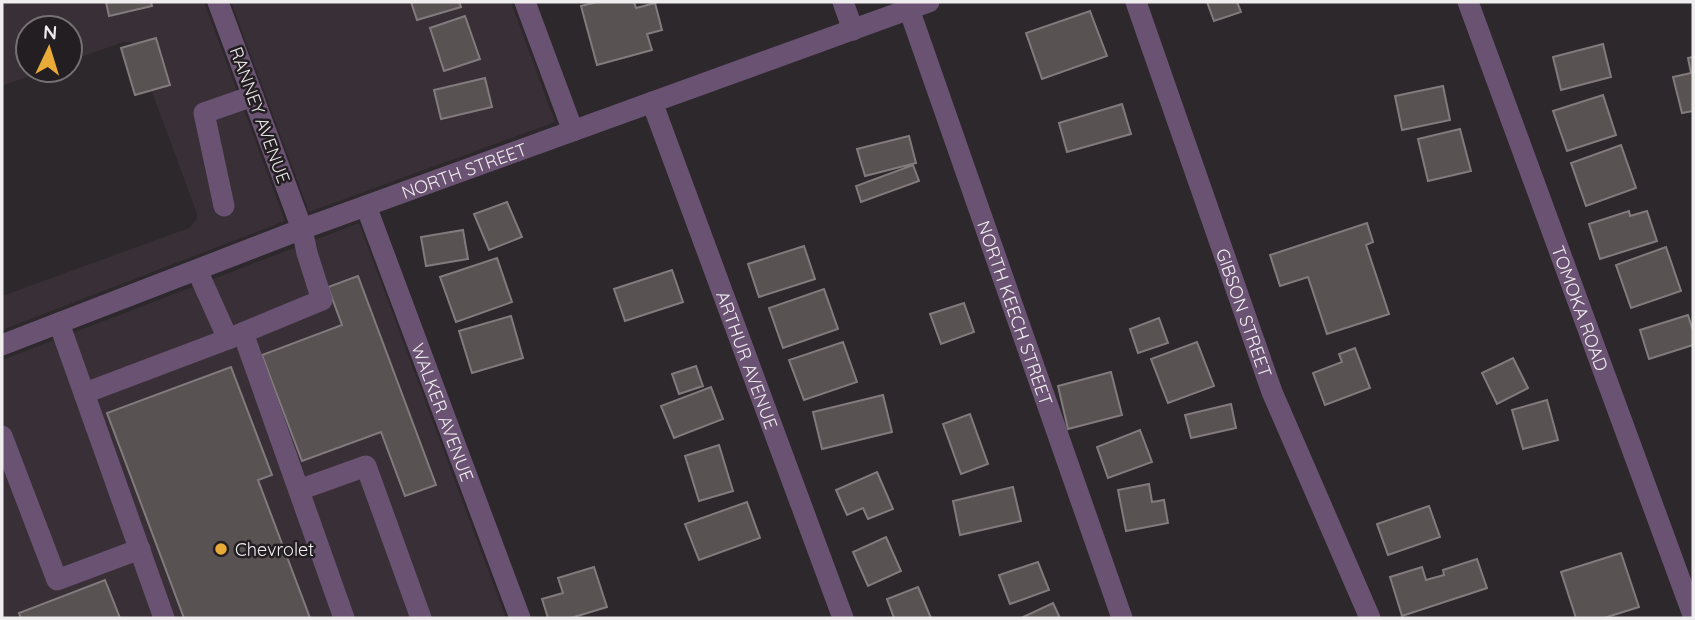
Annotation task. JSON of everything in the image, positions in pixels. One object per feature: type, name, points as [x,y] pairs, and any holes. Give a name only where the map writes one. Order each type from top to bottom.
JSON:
[{"type":"street","name":"RANNEY AVENUE","points":[[218,2],[302,229],[322,300],[236,336]]},
{"type":"street","points":[[525,2],[573,131]]},
{"type":"street","points":[[843,2],[853,30]]},
{"type":"street","name":"GIBSON STREET","points":[[1136,2],[1272,392],[1370,618]]},
{"type":"street","name":"TOMOKA ROAD","points":[[1468,2],[1693,615]]},
{"type":"street","name":"NORTH STREET","points":[[2,345],[302,229],[919,5]]},
{"type":"street","name":"NORTH KEECH STREET","points":[[919,5],[1122,618]]},
{"type":"street","points":[[223,206],[204,113],[253,96]]},
{"type":"street","name":"ARTHUR AVENUE","points":[[652,102],[843,618]]},
{"type":"street","name":"WALKER AVENUE","points":[[366,206],[520,618]]},
{"type":"street","points":[[197,270],[236,336],[299,490],[344,618]]},
{"type":"street","points":[[60,323],[164,618]]},
{"type":"street","points":[[85,393],[236,336]]},
{"type":"street","points":[[2,436],[57,580],[140,549]]},
{"type":"street","points":[[299,490],[366,466],[421,618]]},
{"type":"shaded area","points":[[2,2],[204,2],[285,221],[2,330],[2,296],[189,228],[197,219],[135,46],[130,42],[84,56],[84,14],[14,14],[14,82],[2,86]]},
{"type":"shaded area","points":[[231,2],[511,2],[555,122],[309,212]]},
{"type":"shaded area","points":[[359,223],[506,618],[2,618],[2,360]]},
{"type":"building","points":[[106,2],[151,2],[152,6],[109,16]]},
{"type":"building","points":[[411,2],[459,2],[461,7],[417,20]]},
{"type":"building","points":[[597,2],[634,2],[636,8],[655,3],[662,30],[647,34],[652,50],[597,65],[581,6]]},
{"type":"building","points":[[1207,2],[1237,2],[1241,12],[1214,21]]},
{"type":"building","points":[[1090,11],[1107,56],[1042,79],[1026,33]]},
{"type":"building","points":[[465,16],[480,59],[444,71],[430,28]]},
{"type":"building","points":[[156,38],[170,85],[135,95],[121,48]]},
{"type":"building","points":[[1603,44],[1611,77],[1561,90],[1553,57]]},
{"type":"building","points":[[1693,57],[1693,111],[1682,113],[1673,77],[1691,73],[1688,58]]},
{"type":"building","points":[[485,78],[492,107],[441,119],[434,90]]},
{"type":"building","points":[[1443,86],[1450,120],[1402,130],[1395,96]]},
{"type":"building","points":[[1603,95],[1616,135],[1567,151],[1553,111]]},
{"type":"building","points":[[1122,104],[1131,134],[1067,152],[1059,123]]},
{"type":"building","points":[[1460,129],[1471,171],[1428,181],[1418,139]]},
{"type":"building","points":[[909,136],[916,163],[865,176],[857,149]]},
{"type":"building","points":[[1621,145],[1636,188],[1586,206],[1571,163]]},
{"type":"building","points":[[913,165],[919,181],[861,202],[856,186]]},
{"type":"building","points":[[507,202],[522,237],[489,250],[474,214]]},
{"type":"building","points":[[1629,211],[1630,216],[1647,211],[1657,241],[1600,259],[1589,224]]},
{"type":"building","points":[[1367,223],[1373,242],[1366,245],[1389,314],[1327,334],[1308,277],[1280,286],[1270,255]]},
{"type":"building","points":[[463,230],[468,259],[426,266],[421,237]]},
{"type":"building","points":[[804,246],[815,279],[759,297],[748,264]]},
{"type":"building","points":[[1666,247],[1681,291],[1631,308],[1616,265]]},
{"type":"building","points":[[497,258],[512,302],[456,322],[440,277]]},
{"type":"building","points":[[672,270],[683,302],[625,321],[614,289]]},
{"type":"building","points":[[358,276],[436,485],[405,496],[381,432],[302,461],[262,355],[342,325],[328,287]]},
{"type":"building","points":[[824,289],[838,329],[783,348],[769,308]]},
{"type":"building","points":[[964,303],[974,332],[941,344],[930,314]]},
{"type":"building","points":[[1688,315],[1693,331],[1693,345],[1649,359],[1640,330]]},
{"type":"building","points":[[511,316],[523,358],[472,373],[459,331]]},
{"type":"building","points":[[1159,318],[1168,343],[1138,353],[1130,329]]},
{"type":"building","points":[[843,342],[857,382],[804,400],[789,360]]},
{"type":"building","points":[[1197,342],[1214,386],[1168,403],[1151,359]]},
{"type":"building","points":[[1355,348],[1370,388],[1325,405],[1313,373],[1342,362],[1339,354]]},
{"type":"building","points":[[1513,358],[1528,388],[1497,404],[1482,373]]},
{"type":"building","points":[[696,366],[703,386],[679,394],[672,374]]},
{"type":"building","name":"Chevrolet","points":[[231,367],[272,475],[258,480],[310,618],[184,618],[107,413]]},
{"type":"building","points":[[1111,372],[1122,415],[1068,429],[1058,386]]},
{"type":"building","points":[[711,387],[723,419],[674,438],[661,406]]},
{"type":"building","points":[[883,395],[892,432],[822,449],[813,412]]},
{"type":"building","points":[[1547,400],[1558,440],[1523,449],[1512,410]]},
{"type":"building","points":[[1231,404],[1236,428],[1191,438],[1185,415]]},
{"type":"building","points":[[970,414],[988,464],[961,474],[943,424]]},
{"type":"building","points":[[1140,430],[1152,462],[1108,478],[1097,447]]},
{"type":"building","points":[[719,445],[733,491],[699,501],[685,456]]},
{"type":"building","points":[[877,472],[893,509],[868,519],[863,508],[847,515],[836,490]]},
{"type":"building","points":[[1149,484],[1152,502],[1164,500],[1168,523],[1126,531],[1118,490]]},
{"type":"building","points":[[1013,487],[1021,521],[960,535],[953,501]]},
{"type":"building","points":[[747,502],[760,538],[699,560],[685,524]]},
{"type":"building","points":[[1429,506],[1440,537],[1388,555],[1377,524]]},
{"type":"building","points":[[886,537],[901,571],[868,586],[853,552]]},
{"type":"building","points":[[1621,553],[1639,607],[1604,618],[1576,618],[1561,572]]},
{"type":"building","points":[[1477,559],[1487,588],[1402,616],[1390,577],[1422,567],[1426,580],[1444,575],[1443,570]]},
{"type":"building","points":[[1038,562],[1049,590],[1010,604],[999,575]]},
{"type":"building","points":[[594,567],[607,607],[571,618],[548,618],[542,599],[563,593],[558,578]]},
{"type":"building","points":[[105,580],[120,618],[21,618],[19,613]]},
{"type":"building","points":[[918,587],[931,618],[894,618],[887,599]]},
{"type":"building","points":[[1053,603],[1060,618],[1023,617]]},
{"type":"place","name":"Chevrolet","points":[[221,549]]}]
